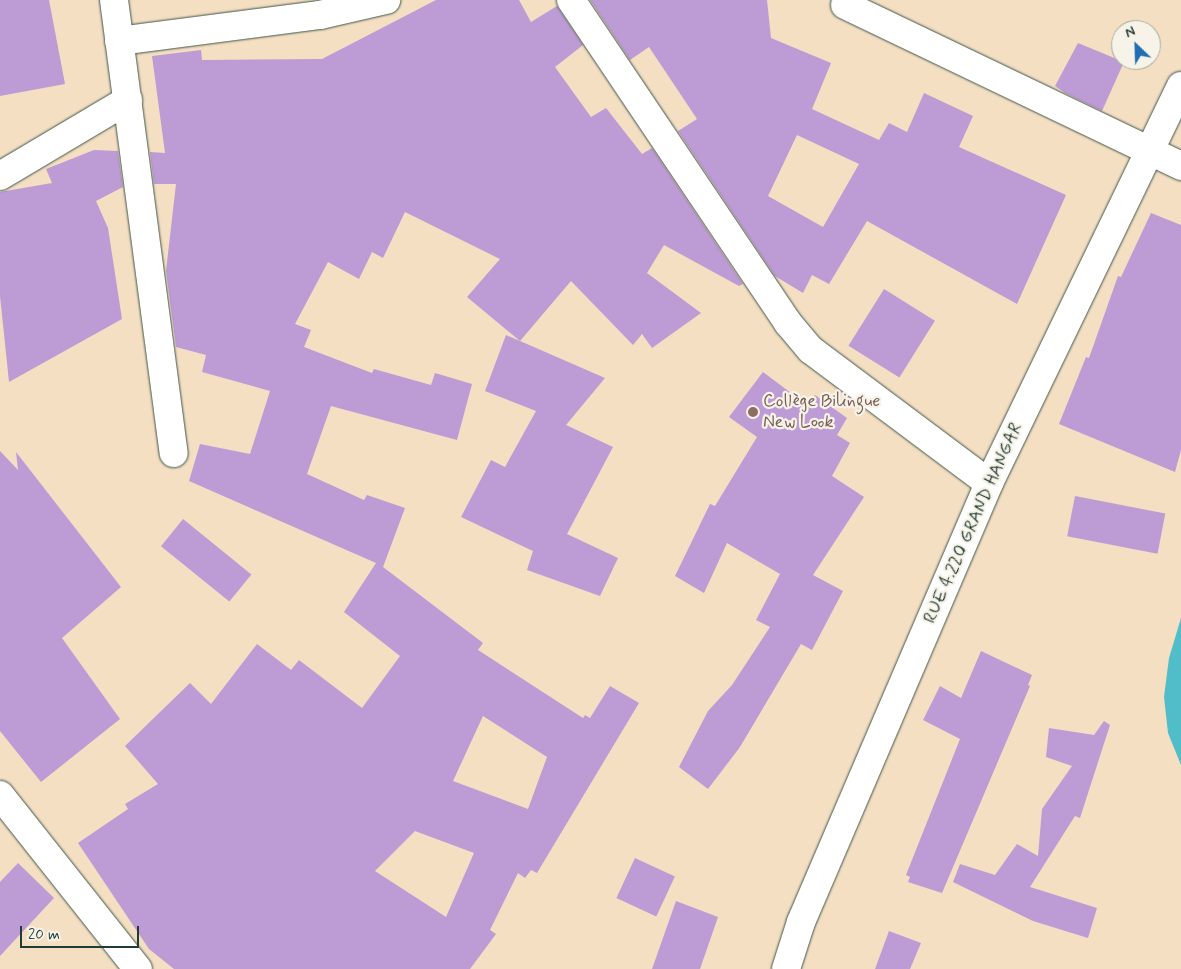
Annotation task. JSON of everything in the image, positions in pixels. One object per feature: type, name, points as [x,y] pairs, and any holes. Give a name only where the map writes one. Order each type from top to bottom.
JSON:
[{"type":"street","points":[[114,0],[174,453]]},
{"type":"street","points":[[119,41],[320,15],[386,0]]},
{"type":"street","points":[[571,0],[788,323],[811,350],[989,483]]},
{"type":"street","points":[[845,5],[1181,166]]},
{"type":"street","name":"RUE 4.220 GRAND HANGAR","points":[[786,969],[801,922],[989,483],[1181,86]]},
{"type":"street","points":[[0,176],[128,100]]},
{"type":"street","points":[[0,795],[138,969]]},
{"type":"water","points":[[1181,618],[1181,765],[1168,733],[1164,697],[1169,658]]},
{"type":"building","points":[[0,0],[49,0],[65,84],[0,96]]},
{"type":"building","points":[[436,0],[519,0],[531,22],[557,6],[583,45],[555,67],[591,117],[606,108],[642,154],[652,148],[743,284],[739,286],[664,245],[647,273],[701,313],[652,348],[642,334],[633,345],[571,281],[520,341],[467,297],[500,259],[405,212],[383,258],[372,252],[359,279],[328,262],[295,324],[311,330],[304,347],[372,373],[374,369],[431,385],[435,373],[472,384],[457,440],[331,406],[307,474],[364,500],[367,495],[405,508],[383,567],[483,643],[478,650],[583,718],[585,715],[590,718],[610,686],[639,703],[537,873],[531,870],[525,878],[518,873],[490,930],[496,934],[470,969],[174,969],[149,949],[78,843],[128,809],[125,804],[158,784],[125,746],[190,683],[211,704],[257,644],[291,670],[299,660],[362,708],[400,656],[344,612],[376,563],[189,481],[200,444],[250,454],[270,391],[202,372],[206,355],[176,347],[166,271],[176,184],[154,184],[150,152],[165,153],[152,56],[201,50],[202,60],[322,59]],"holes":[[[483,716],[547,757],[528,809],[453,781]],[[415,831],[474,853],[446,917],[375,871]]]},
{"type":"building","points":[[590,0],[767,0],[771,38],[831,63],[812,109],[879,140],[889,123],[907,132],[924,93],[973,116],[959,147],[1066,195],[1017,304],[867,221],[829,284],[812,275],[803,293],[775,276],[678,131],[697,119],[649,47],[630,60]],"holes":[[[797,135],[859,164],[823,227],[768,196]]]},
{"type":"building","points":[[1078,43],[1111,57],[1111,70],[1120,70],[1102,111],[1055,86]]},
{"type":"building","points":[[94,150],[118,151],[123,187],[96,201],[108,228],[122,319],[9,382],[0,296],[0,192],[52,183],[46,169]]},
{"type":"building","points":[[1151,213],[1181,225],[1181,450],[1175,472],[1059,424],[1086,357],[1089,358],[1118,276],[1121,277]]},
{"type":"building","points":[[884,289],[935,321],[899,378],[848,346]]},
{"type":"building","points":[[506,335],[605,378],[566,425],[613,447],[567,534],[618,558],[600,596],[527,570],[533,551],[461,517],[491,460],[505,467],[536,411],[485,391]]},
{"type":"building","points":[[763,372],[807,405],[815,395],[847,418],[837,435],[850,443],[832,476],[864,497],[813,575],[843,591],[812,650],[801,644],[740,747],[708,789],[679,767],[708,711],[732,685],[770,627],[756,620],[780,574],[727,543],[704,593],[675,576],[710,504],[715,506],[757,437],[729,417]]},
{"type":"building","points":[[0,451],[18,470],[16,452],[121,587],[62,638],[120,719],[41,782],[0,731]]},
{"type":"building","points":[[1075,496],[1165,514],[1157,554],[1067,536]]},
{"type":"building","points":[[183,519],[251,574],[229,602],[161,546]]},
{"type":"building","points":[[981,651],[1032,675],[1028,685],[1030,686],[942,893],[908,882],[910,877],[906,875],[960,739],[923,720],[940,686],[961,698]]},
{"type":"building","points":[[1104,721],[1110,725],[1080,818],[1075,816],[1030,887],[1097,908],[1088,938],[1033,921],[953,882],[960,864],[995,875],[1017,844],[1038,856],[1042,809],[1072,766],[1046,757],[1049,728],[1094,735]]},
{"type":"building","points":[[635,858],[675,877],[656,916],[616,898]]},
{"type":"building","points":[[18,863],[54,898],[0,956],[0,882]]},
{"type":"building","points":[[676,901],[718,917],[700,969],[652,969]]},
{"type":"building","points":[[889,931],[921,943],[910,969],[875,969]]},
{"type":"place","name":"Collège Bilingue New Look","points":[[753,412]]}]
